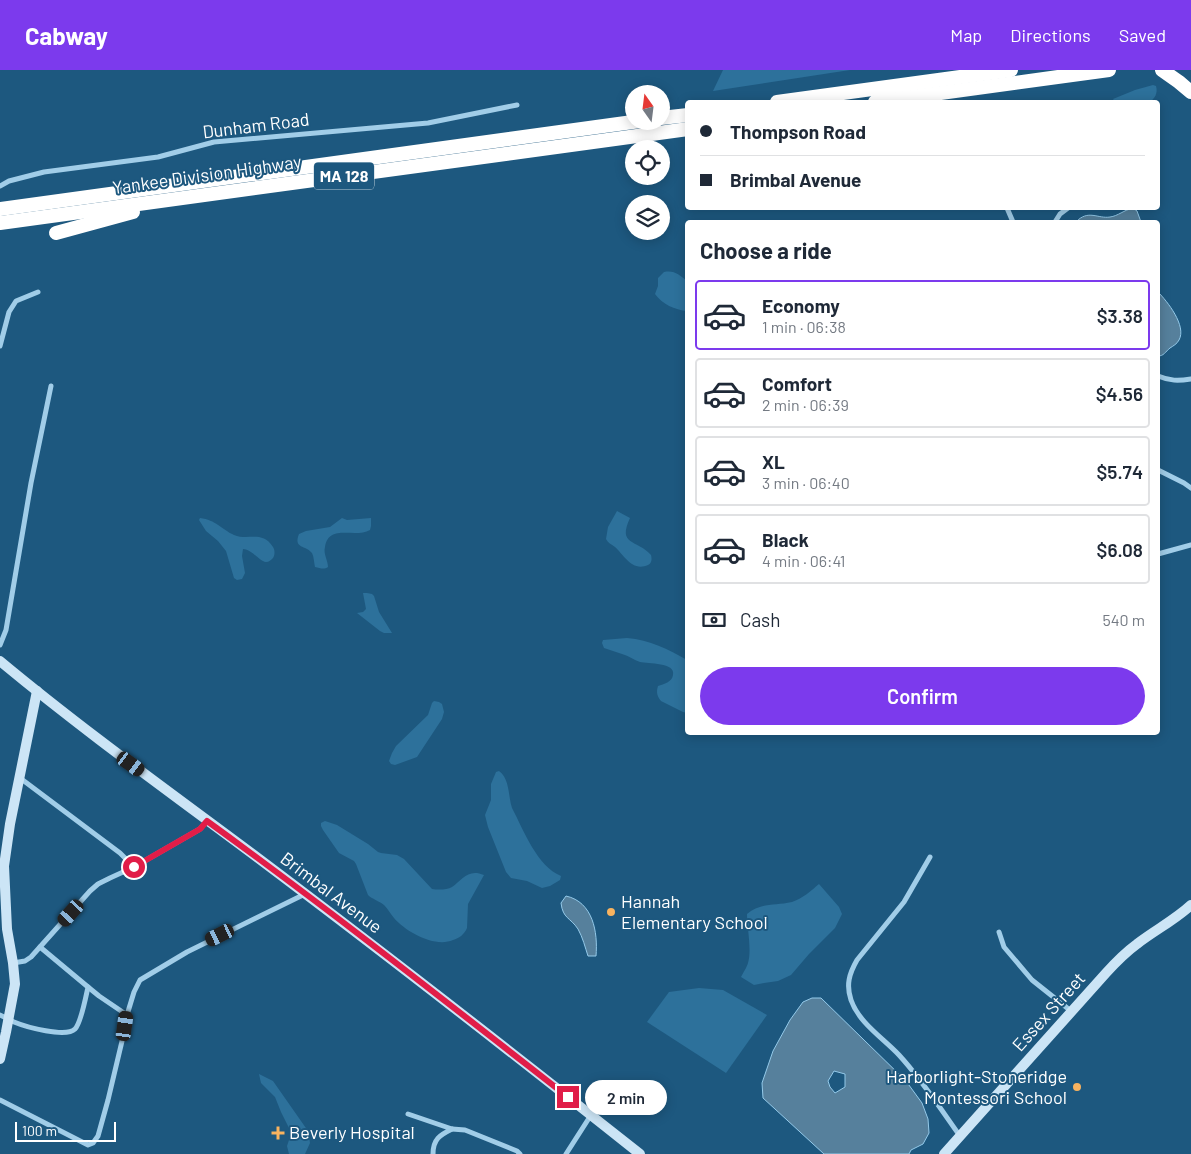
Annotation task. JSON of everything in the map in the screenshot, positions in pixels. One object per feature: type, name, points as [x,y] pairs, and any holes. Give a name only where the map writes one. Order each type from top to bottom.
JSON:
[{"type":"highway","points":[[792,100],[1011,70]]},
{"type":"highway","points":[[890,100],[1109,70]]},
{"type":"highway","points":[[1162,70],[1191,92]]},
{"type":"highway","points":[[670,117],[685,115]]},
{"type":"highway","name":"Yankee Division Highway","points":[[0,209],[625,123]]},
{"type":"highway","name":"Yankee Division Highway","points":[[0,223],[685,129]]},
{"type":"highway","points":[[56,233],[190,197]]},
{"type":"main road","name":"Brimbal Avenue","points":[[0,661],[85,730],[445,1000],[640,1154]]},
{"type":"main road","points":[[0,1059],[4,1017],[14,984],[13,963],[3,929],[4,866],[10,824],[37,691]]},
{"type":"main road","name":"Essex Street","points":[[944,1154],[1106,972],[1124,954],[1191,905]]},
{"type":"street","name":"Dunham Road","points":[[0,186],[9,181],[44,172],[158,157],[214,142],[428,123],[518,105]]},
{"type":"street","points":[[1056,220],[1065,210]]},
{"type":"street","points":[[0,346],[9,312],[16,301],[38,292]]},
{"type":"street","points":[[1160,377],[1177,381],[1191,379]]},
{"type":"street","points":[[0,645],[6,630],[50,386]]},
{"type":"street","points":[[1160,471],[1191,488]]},
{"type":"street","points":[[1160,554],[1191,545]]},
{"type":"street","points":[[20,778],[120,853],[134,867]]},
{"type":"street","points":[[13,963],[28,959],[98,884],[134,867],[200,829],[207,821]]},
{"type":"street","points":[[930,857],[904,902],[857,960],[848,980],[848,990],[858,1014],[918,1077],[960,1136]]},
{"type":"street","points":[[0,1100],[88,1145],[93,1144],[98,1136],[124,1037],[127,1016],[134,992],[140,980],[187,952],[305,894]]},
{"type":"street","points":[[999,932],[1004,947],[1032,980],[1071,1012]]},
{"type":"street","points":[[40,946],[99,996],[127,1016]]},
{"type":"street","points":[[4,1017],[41,1029],[62,1033],[71,1032],[79,1022],[88,987]]},
{"type":"street","points":[[408,1114],[452,1129],[465,1130],[517,1151],[520,1154]]},
{"type":"street","points":[[566,1154],[590,1115]]},
{"type":"street","points":[[433,1154],[433,1146],[440,1135],[452,1129]]},
{"type":"shaded area","points":[[723,70],[850,70],[713,91]]},
{"type":"shaded area","points":[[1153,85],[1157,89],[1152,100],[1113,99]]},
{"type":"shaded area","points":[[1127,210],[1136,210],[1140,220],[1078,220],[1089,215],[1110,217]]},
{"type":"shaded area","points":[[664,272],[674,272],[685,280],[685,311],[669,306],[655,294],[658,278]]},
{"type":"shaded area","points":[[1160,294],[1175,314],[1181,334],[1176,344],[1160,356]]},
{"type":"shaded area","points":[[617,511],[630,518],[626,533],[627,538],[651,555],[651,561],[648,565],[642,567],[629,562],[606,539],[608,527]]},
{"type":"shaded area","points":[[200,518],[206,519],[239,537],[260,537],[264,539],[274,548],[274,557],[266,562],[250,551],[243,549],[242,556],[245,573],[242,579],[237,580],[234,578],[226,551],[206,531],[199,520]]},
{"type":"shaded area","points":[[342,518],[347,520],[371,518],[370,530],[332,535],[327,540],[325,550],[328,567],[323,569],[315,567],[312,553],[298,542],[299,534],[330,527]]},
{"type":"shaded area","points":[[363,593],[374,596],[379,612],[392,633],[380,631],[357,613],[363,612],[366,609]]},
{"type":"shaded area","points":[[627,638],[643,641],[673,652],[685,659],[685,712],[661,701],[658,696],[658,686],[667,682],[673,675],[673,671],[670,668],[661,664],[640,662],[604,648],[603,640]]},
{"type":"shaded area","points":[[434,701],[442,704],[444,712],[442,719],[417,757],[395,765],[391,764],[389,761],[396,746],[428,715]]},
{"type":"shaded area","points":[[499,771],[505,778],[512,808],[526,837],[545,864],[561,876],[560,880],[550,886],[542,888],[527,881],[511,878],[506,872],[485,815],[491,800],[491,784],[496,772]]},
{"type":"shaded area","points":[[325,821],[337,825],[378,852],[397,855],[404,859],[432,889],[442,890],[450,888],[469,874],[478,873],[484,875],[468,904],[467,928],[464,933],[453,940],[438,942],[421,937],[399,923],[384,905],[368,895],[354,861],[339,853],[323,830],[321,823]]},
{"type":"shaded area","points":[[819,884],[839,907],[842,914],[835,928],[791,975],[778,981],[754,985],[741,977],[749,958],[747,914],[763,906],[796,901]]},
{"type":"shaded area","points":[[566,896],[575,899],[582,905],[592,919],[596,937],[596,956],[588,956],[578,929],[563,912],[561,903]]},
{"type":"shaded area","points":[[699,988],[723,990],[767,1015],[726,1073],[647,1022],[669,992]]},
{"type":"shaded area","points":[[812,998],[821,998],[906,1081],[922,1103],[928,1119],[929,1133],[923,1144],[911,1150],[909,1154],[824,1154],[763,1098],[762,1083],[773,1051],[790,1020],[803,1002]],"holes":[[[834,1071],[845,1074],[845,1087],[835,1093],[828,1081]]]},
{"type":"shaded area","points":[[259,1074],[273,1081],[308,1131],[310,1143],[305,1154],[289,1154],[287,1146],[291,1134],[290,1130],[275,1097],[261,1083]]},
{"type":"place","name":"Hannah Elementary School","points":[[611,912]]},
{"type":"place","name":"Harborlight-Stoneridge Montessori School","points":[[1077,1087]]},
{"type":"place","name":"Beverly Hospital","points":[[278,1133]]},
{"type":"route","points":[[134,867],[200,829],[207,821],[445,1000],[568,1097]]}]
